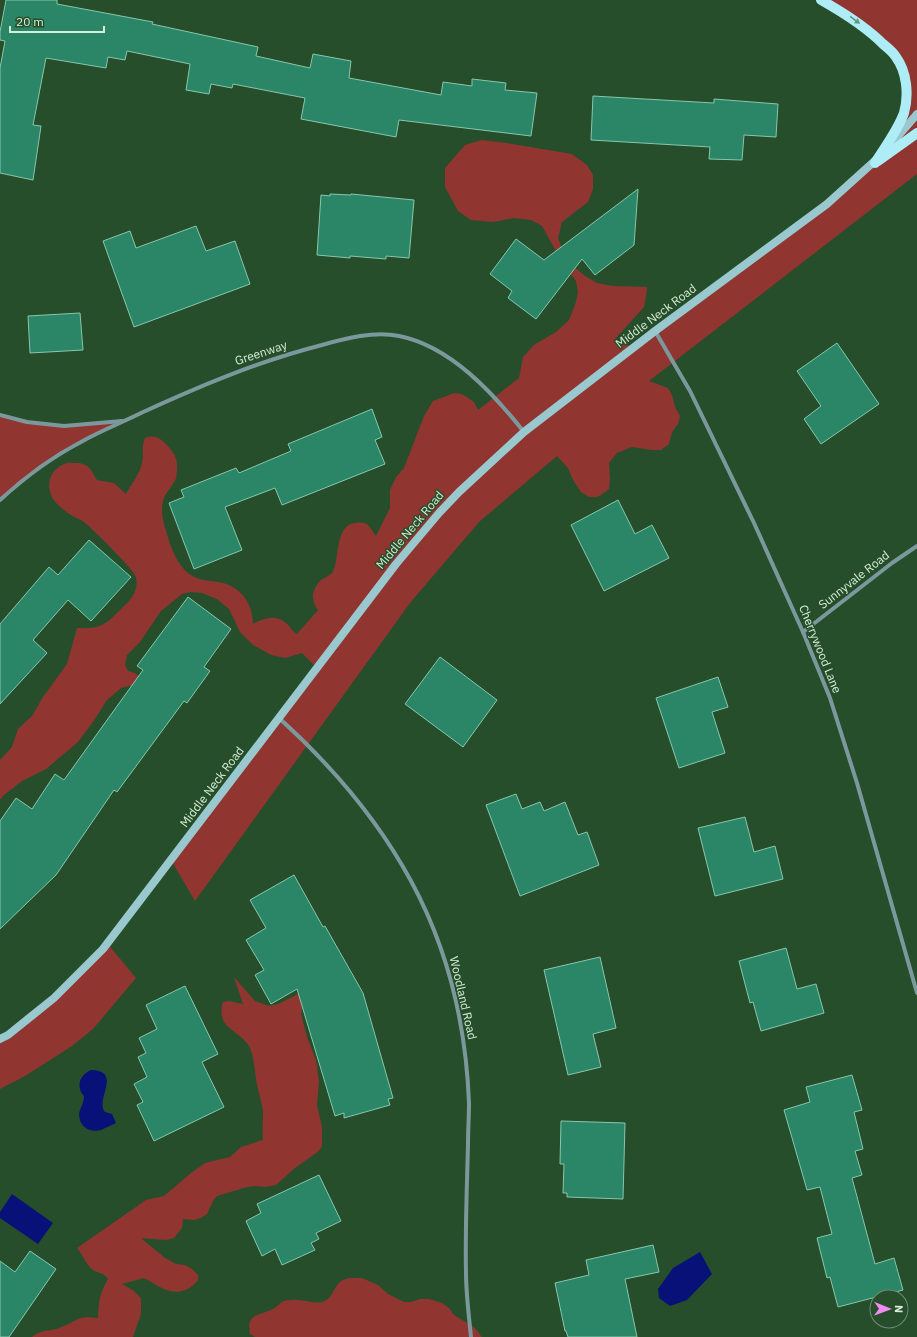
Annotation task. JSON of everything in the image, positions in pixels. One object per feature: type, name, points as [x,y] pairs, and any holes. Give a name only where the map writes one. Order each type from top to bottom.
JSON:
[{"type":"main road","points":[[821,0],[848,16],[872,33],[896,56],[903,69],[906,83],[904,112],[899,124],[875,163]]},
{"type":"main road","name":"Middle Neck Road","points":[[0,1039],[54,998],[103,949],[396,564],[459,492],[524,432],[655,331],[827,204],[875,163],[917,114]]},
{"type":"main road","points":[[875,163],[917,133]]},
{"type":"street","name":"Cherrywood Lane","points":[[655,331],[690,391],[757,530],[803,632],[830,698],[857,783],[917,993]]},
{"type":"street","name":"Greenway","points":[[0,500],[45,464],[80,442],[180,395],[239,370],[304,349],[354,337],[384,334],[399,336],[414,340],[432,348],[455,362],[472,376],[491,394],[524,432]]},
{"type":"street","points":[[0,415],[27,422],[64,426],[126,420]]},
{"type":"street","name":"Sunnyvale Road","points":[[803,632],[892,563],[917,546]]},
{"type":"street","name":"Woodland Road","points":[[279,718],[330,769],[362,807],[385,838],[412,883],[424,908],[440,947],[451,981],[459,1015],[465,1053],[469,1103],[466,1274],[471,1337]]},
{"type":"shaded area","points":[[821,0],[917,0],[917,174],[649,381],[668,388],[680,416],[678,424],[672,432],[669,444],[661,450],[632,447],[617,453],[609,463],[609,489],[598,497],[589,497],[581,492],[573,480],[568,468],[557,456],[479,522],[410,603],[195,901],[171,860],[317,668],[302,653],[285,658],[271,655],[253,645],[240,632],[229,609],[217,599],[202,593],[191,592],[182,594],[161,611],[140,642],[127,655],[125,665],[128,671],[135,673],[144,681],[143,687],[129,686],[121,688],[107,700],[78,742],[46,769],[22,781],[0,800],[0,760],[12,747],[18,729],[32,716],[43,697],[67,664],[77,628],[98,627],[107,622],[134,595],[137,582],[134,573],[95,532],[84,522],[67,512],[54,501],[49,488],[49,483],[55,470],[67,463],[84,464],[89,468],[97,480],[114,483],[126,494],[141,467],[145,438],[153,437],[162,440],[173,452],[177,462],[177,471],[176,478],[164,498],[162,514],[173,551],[182,567],[186,572],[195,577],[230,585],[241,593],[249,604],[253,624],[261,620],[274,618],[282,620],[297,634],[318,610],[315,606],[313,598],[314,591],[321,580],[332,573],[341,537],[348,525],[355,523],[366,524],[376,536],[390,508],[390,490],[396,477],[404,468],[424,416],[433,401],[454,393],[462,394],[474,402],[478,410],[519,378],[523,357],[534,345],[556,332],[569,320],[575,305],[578,293],[576,281],[562,262],[542,226],[531,220],[514,218],[493,222],[471,220],[458,211],[445,187],[445,168],[465,145],[482,140],[572,154],[587,165],[593,175],[593,189],[588,202],[562,222],[558,238],[565,256],[573,266],[585,276],[597,283],[613,286],[647,287],[644,307],[615,339],[624,342],[632,349],[875,163],[899,124],[906,83],[896,56]]},
{"type":"shaded area","points":[[0,415],[27,422],[64,426],[126,420],[80,442],[45,464],[0,500]]},
{"type":"shaded area","points":[[107,943],[136,978],[93,1029],[72,1046],[25,1076],[0,1089],[0,1038],[54,998]]},
{"type":"shaded area","points":[[234,977],[255,1001],[269,1006],[278,1004],[306,988],[301,1014],[307,1037],[316,1060],[319,1082],[317,1105],[322,1127],[322,1146],[319,1151],[295,1168],[276,1185],[266,1187],[247,1187],[217,1196],[207,1214],[194,1220],[183,1219],[182,1228],[174,1238],[166,1240],[141,1238],[165,1258],[176,1264],[185,1265],[192,1269],[198,1275],[198,1280],[194,1285],[180,1292],[169,1291],[144,1278],[122,1284],[134,1291],[141,1298],[141,1314],[133,1337],[32,1337],[42,1332],[65,1326],[81,1318],[98,1318],[100,1298],[108,1279],[90,1267],[77,1248],[146,1200],[164,1196],[205,1163],[230,1157],[241,1147],[263,1140],[263,1112],[251,1050],[244,1040],[225,1023],[222,1017],[221,1011],[223,1002],[229,1001],[243,1004]]},
{"type":"shaded area","points":[[91,1070],[105,1075],[107,1080],[103,1107],[105,1112],[112,1114],[116,1123],[97,1131],[89,1130],[83,1126],[79,1119],[84,1096],[80,1089],[80,1082],[81,1078]]},
{"type":"shaded area","points":[[12,1194],[53,1223],[38,1244],[0,1218],[0,1212]]},
{"type":"shaded area","points":[[700,1252],[712,1274],[687,1300],[670,1306],[659,1298],[658,1289],[673,1268]]},
{"type":"shaded area","points":[[349,1278],[362,1278],[378,1285],[388,1294],[404,1302],[429,1299],[442,1303],[449,1308],[454,1315],[474,1327],[482,1337],[255,1337],[250,1334],[250,1322],[255,1316],[273,1309],[285,1301],[296,1300],[322,1302],[331,1296],[336,1286],[341,1281]]},
{"type":"building","points":[[6,0],[57,0],[57,4],[153,22],[152,24],[258,47],[256,56],[310,68],[313,54],[351,61],[349,78],[441,95],[443,82],[472,86],[472,79],[506,83],[505,90],[537,93],[531,136],[399,120],[396,137],[301,119],[305,98],[233,84],[232,88],[211,84],[209,94],[186,90],[190,64],[127,51],[125,60],[108,57],[106,68],[46,58],[33,125],[41,126],[33,180],[0,173],[0,68],[5,41],[0,40],[0,32]]},
{"type":"building","points":[[593,96],[714,103],[714,99],[778,104],[776,137],[744,135],[742,160],[709,159],[710,147],[591,140]]},
{"type":"building","points":[[638,189],[634,245],[595,275],[582,259],[536,319],[508,298],[512,291],[490,274],[516,239],[544,260]]},
{"type":"building","points":[[330,194],[351,194],[414,200],[409,258],[386,256],[386,259],[350,256],[350,258],[317,255],[321,195],[330,196]]},
{"type":"building","points":[[196,226],[206,251],[235,241],[250,284],[134,327],[103,241],[130,231],[136,248]]},
{"type":"building","points":[[80,313],[83,350],[30,353],[28,316]]},
{"type":"building","points":[[837,343],[879,404],[821,444],[804,419],[821,406],[797,371]]},
{"type":"building","points":[[372,409],[382,437],[375,440],[385,464],[282,505],[275,488],[225,507],[242,550],[194,569],[169,503],[184,497],[181,490],[236,468],[239,473],[291,451],[288,444]]},
{"type":"building","points":[[618,500],[635,534],[652,525],[669,558],[604,591],[571,525]]},
{"type":"building","points":[[89,540],[131,577],[91,621],[68,600],[33,640],[47,653],[0,704],[0,624],[49,567],[58,575]]},
{"type":"building","points":[[188,597],[231,629],[204,667],[210,671],[187,703],[184,701],[117,792],[114,790],[56,875],[0,929],[0,821],[16,798],[32,809],[55,774],[64,780],[143,670],[137,666]]},
{"type":"building","points":[[440,657],[497,700],[463,747],[405,704]]},
{"type":"building","points":[[718,677],[728,707],[712,712],[725,753],[679,768],[656,698]]},
{"type":"building","points":[[516,794],[522,809],[540,802],[544,811],[565,802],[578,835],[587,832],[599,865],[520,896],[486,805]]},
{"type":"building","points":[[745,817],[754,852],[775,846],[783,879],[715,896],[698,828]]},
{"type":"building","points":[[294,875],[323,927],[325,926],[363,993],[393,1098],[388,1099],[390,1105],[344,1118],[344,1113],[335,1116],[297,989],[271,1004],[255,975],[264,970],[246,940],[266,928],[250,900]]},
{"type":"building","points":[[786,948],[797,989],[816,984],[824,1013],[761,1031],[753,1002],[750,1003],[739,961]]},
{"type":"building","points":[[600,957],[616,1028],[593,1034],[601,1067],[568,1075],[544,970]]},
{"type":"building","points":[[185,986],[218,1054],[202,1062],[224,1107],[154,1141],[137,1105],[143,1102],[134,1084],[147,1077],[138,1057],[146,1053],[139,1038],[157,1029],[146,1005]]},
{"type":"building","points":[[852,1075],[862,1110],[854,1112],[863,1149],[855,1151],[862,1175],[852,1178],[875,1264],[894,1258],[903,1289],[869,1289],[869,1299],[838,1307],[830,1277],[827,1278],[817,1238],[832,1234],[820,1187],[807,1190],[784,1110],[810,1102],[806,1087]]},
{"type":"building","points":[[561,1121],[625,1123],[623,1199],[567,1197],[567,1193],[563,1193],[564,1164],[560,1164]]},
{"type":"building","points":[[319,1175],[341,1221],[316,1233],[319,1239],[311,1243],[315,1250],[282,1265],[275,1249],[262,1256],[246,1221],[261,1213],[257,1204]]},
{"type":"building","points":[[653,1245],[659,1272],[625,1279],[637,1337],[568,1337],[565,1331],[555,1283],[589,1275],[586,1260]]},
{"type":"building","points":[[30,1251],[56,1269],[9,1337],[0,1337],[0,1261],[15,1272]]}]
